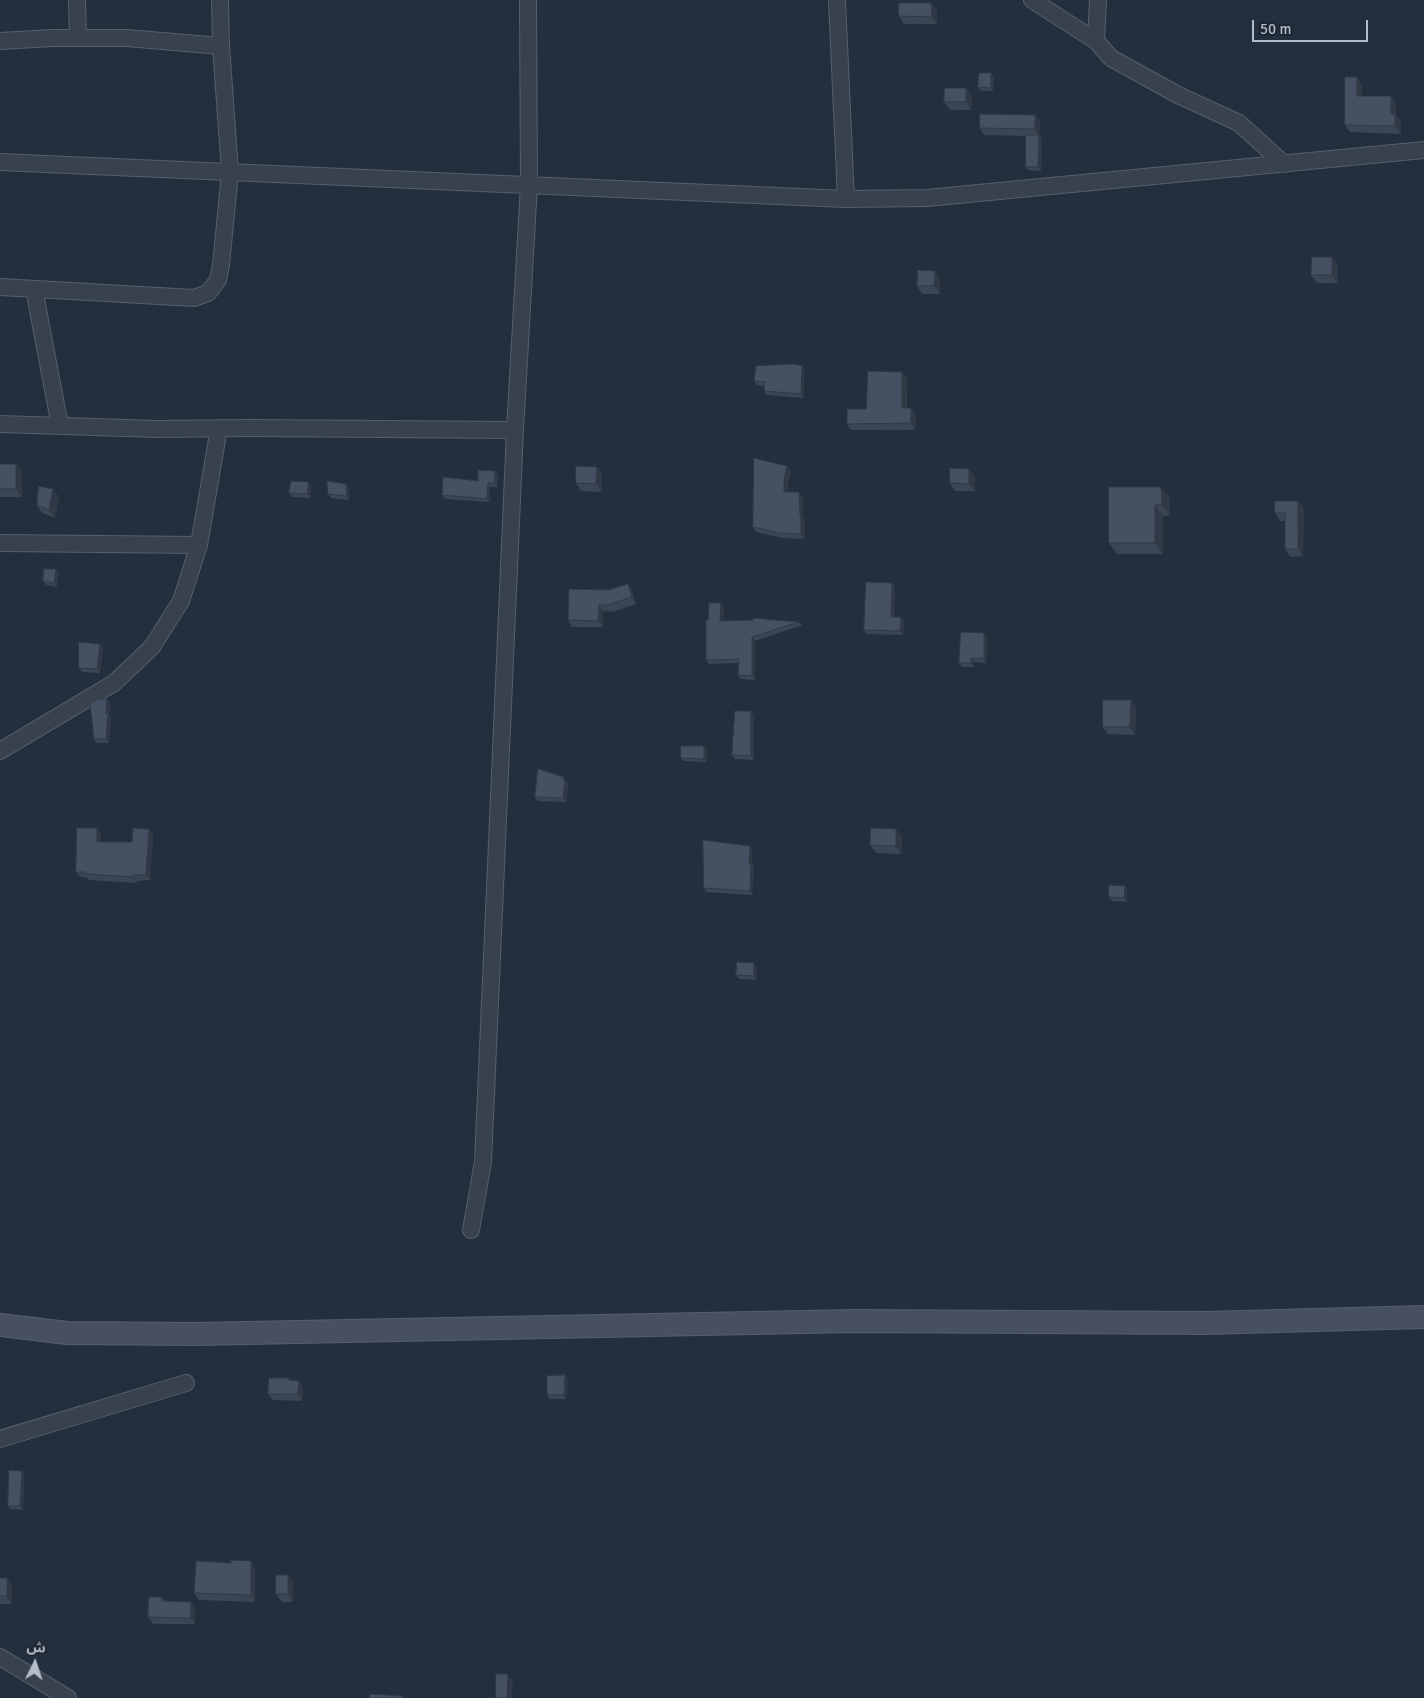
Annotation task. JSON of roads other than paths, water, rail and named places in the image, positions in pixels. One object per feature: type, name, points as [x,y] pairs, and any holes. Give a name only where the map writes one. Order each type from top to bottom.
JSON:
[{"type":"main road","points":[[0,1325],[67,1333],[196,1334],[854,1321],[1206,1323],[1424,1317]]},
{"type":"street","points":[[77,0],[78,38]]},
{"type":"street","points":[[0,287],[194,298],[208,293],[218,280],[230,172],[220,46],[220,0]]},
{"type":"street","points":[[471,1230],[483,1162],[515,430],[529,185],[528,0]]},
{"type":"street","points":[[837,0],[846,199]]},
{"type":"street","points":[[1032,0],[1096,41],[1112,58],[1178,95],[1239,123],[1284,164]]},
{"type":"street","points":[[1096,41],[1098,0]]},
{"type":"street","points":[[0,41],[127,38],[220,46]]},
{"type":"street","points":[[0,162],[846,199],[927,198],[1424,150]]},
{"type":"street","points":[[34,289],[60,426]]},
{"type":"street","points":[[0,424],[158,430],[218,428],[515,430]]},
{"type":"street","points":[[0,751],[114,683],[152,647],[180,601],[199,545],[218,428]]},
{"type":"street","points":[[0,543],[199,545]]},
{"type":"street","points":[[0,1439],[186,1382]]},
{"type":"street","points":[[2,1661],[68,1698]]}]
